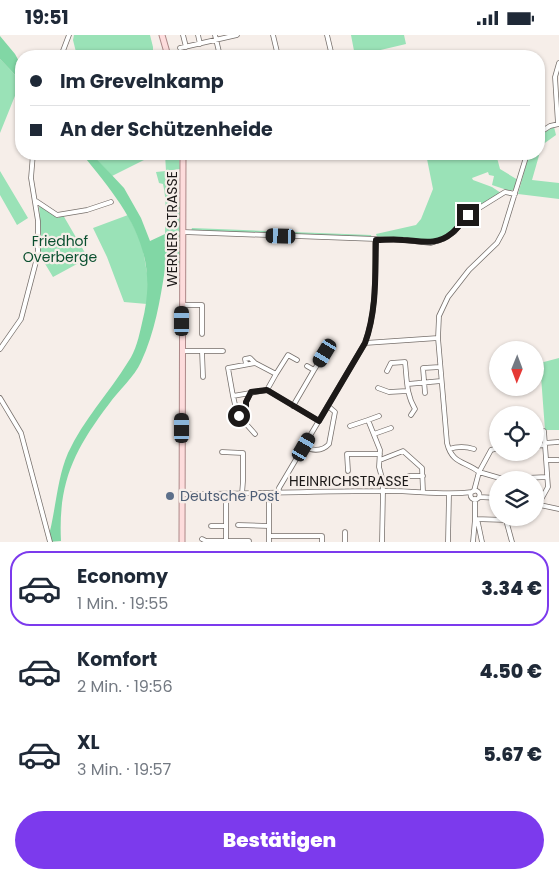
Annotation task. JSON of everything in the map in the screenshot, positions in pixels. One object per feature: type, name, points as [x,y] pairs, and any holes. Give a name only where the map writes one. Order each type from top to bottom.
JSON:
[{"type":"main road","points":[[162,35],[166,50]]},
{"type":"main road","name":"WERNER STRASSE","points":[[182,541],[183,160]]},
{"type":"street","points":[[63,50],[68,35]]},
{"type":"street","points":[[183,35],[186,47]]},
{"type":"street","points":[[198,35],[200,43]]},
{"type":"street","points":[[180,48],[216,37],[237,35]]},
{"type":"street","points":[[273,35],[277,50]]},
{"type":"street","points":[[327,35],[331,50]]},
{"type":"street","points":[[216,37],[219,50]]},
{"type":"street","points":[[545,129],[558,124],[556,77],[559,63]]},
{"type":"street","points":[[0,349],[21,319],[36,262],[39,229],[31,178],[32,160]]},
{"type":"street","points":[[526,160],[507,223],[500,239],[469,270],[445,302],[438,321],[438,338],[446,438],[449,449],[459,461],[479,472],[503,479],[547,477]]},
{"type":"street","points":[[183,232],[403,240],[430,243],[443,239],[454,232],[468,215],[505,192],[515,194]]},
{"type":"street","points":[[36,201],[57,215],[87,210],[111,202]]},
{"type":"street","points":[[278,493],[279,488],[365,343],[372,317],[375,291],[376,240]]},
{"type":"street","name":"WERNER STRASSE","points":[[183,305],[202,305],[202,334]]},
{"type":"street","points":[[365,343],[438,338]]},
{"type":"street","points":[[182,351],[223,351]]},
{"type":"street","points":[[202,351],[203,377]]},
{"type":"street","points":[[293,406],[325,353]]},
{"type":"street","points":[[267,390],[288,355],[297,360]]},
{"type":"street","points":[[387,371],[391,363],[406,362],[407,391],[416,409],[411,415]]},
{"type":"street","points":[[255,434],[237,413],[228,368],[255,363],[276,374]]},
{"type":"street","points":[[307,366],[314,371]]},
{"type":"street","points":[[425,393],[423,368],[440,367]]},
{"type":"street","points":[[408,384],[441,381]]},
{"type":"street","points":[[378,388],[389,392],[407,391]]},
{"type":"street","points":[[233,396],[267,390],[319,421]]},
{"type":"street","points":[[239,416],[246,411],[246,402],[251,392]]},
{"type":"street","points":[[0,398],[20,433],[50,541]]},
{"type":"street","points":[[304,447],[310,450],[319,450],[329,444],[335,412],[328,406]]},
{"type":"street","points":[[350,426],[380,416]]},
{"type":"street","points":[[368,420],[380,454],[379,467],[383,491],[382,541]]},
{"type":"street","points":[[374,434],[391,427]]},
{"type":"street","points":[[544,431],[548,487],[544,493]]},
{"type":"street","points":[[545,444],[558,442]]},
{"type":"street","points":[[449,449],[456,447],[474,449]]},
{"type":"street","points":[[380,460],[403,451],[422,468],[423,492]]},
{"type":"street","points":[[222,452],[243,453],[242,494]]},
{"type":"street","points":[[348,471],[347,454],[380,454]]},
{"type":"street","points":[[473,541],[479,472],[489,454]]},
{"type":"street","points":[[546,460],[558,460]]},
{"type":"street","points":[[409,476],[423,476]]},
{"type":"street","name":"HEINRICHSTRASSE","points":[[182,493],[242,494],[383,491],[489,496]]},
{"type":"street","points":[[269,493],[269,541]]},
{"type":"street","points":[[448,541],[449,493]]},
{"type":"street","points":[[226,494],[226,541]]},
{"type":"street","points":[[544,506],[559,509]]},
{"type":"street","points":[[475,519],[482,541]]},
{"type":"street","points":[[475,519],[506,520],[512,541]]},
{"type":"street","points":[[238,525],[269,526]]},
{"type":"street","points":[[211,526],[226,526]]},
{"type":"street","points":[[473,528],[479,528]]},
{"type":"street","points":[[345,532],[345,541]]},
{"type":"street","points":[[269,536],[322,535],[322,541]]},
{"type":"street","points":[[302,536],[302,541]]},
{"type":"street","points":[[202,539],[206,541],[249,541]]},
{"type":"green space","points":[[74,35],[150,35],[153,50],[76,50]]},
{"type":"green space","points":[[351,35],[404,35],[406,44],[380,50],[354,50]]},
{"type":"green space","points":[[0,36],[15,54],[15,75],[0,59]]},
{"type":"green space","points":[[0,59],[15,75],[15,96],[0,133]]},
{"type":"green space","points":[[554,127],[556,135],[545,143],[545,132]]},
{"type":"green space","points":[[87,160],[98,160],[124,188],[141,218],[150,241],[165,234],[171,234],[170,249],[180,252],[180,265],[165,269],[159,305],[146,351],[131,378],[113,399],[86,437],[71,468],[62,502],[61,541],[47,542],[61,475],[68,453],[81,429],[131,358],[140,333],[147,297],[147,273],[143,252],[136,231],[113,193]]},
{"type":"green space","points":[[97,160],[144,160],[112,176]]},
{"type":"green space","points":[[165,160],[179,160],[180,169],[166,171]]},
{"type":"green space","points":[[427,160],[498,160],[500,169],[518,180],[515,189],[510,191],[492,185],[494,176],[489,175],[488,172],[472,178],[501,193],[467,214],[443,238],[429,242],[378,239],[376,234],[416,225],[421,219],[433,189]]},
{"type":"green space","points":[[527,160],[538,160],[532,180],[559,183],[559,199],[518,194]]},
{"type":"green space","points":[[0,171],[28,218],[17,225],[0,195]]},
{"type":"green space","points":[[166,171],[170,200],[180,202],[180,252],[170,250],[170,234],[165,234],[166,209],[164,190],[163,184],[159,183],[156,172]]},
{"type":"green space","name":"Friedhof Overberge","points":[[39,204],[58,218],[63,215],[88,258],[53,277],[39,251],[41,234]]},
{"type":"green space","points":[[128,215],[142,244],[148,279],[147,304],[124,302],[107,257],[93,228]]},
{"type":"green space","points":[[192,228],[371,235],[372,238],[191,231]]},
{"type":"green space","points":[[559,358],[559,430],[545,430],[542,396],[544,396],[544,362]]},
{"type":"place","name":"Deutsche Post","points":[[170,496]]},
{"type":"route","points":[[239,416],[246,411],[246,402],[251,392],[267,390],[319,421],[365,343],[370,330],[375,291],[376,240],[430,243],[443,239],[454,232],[468,215]]}]
